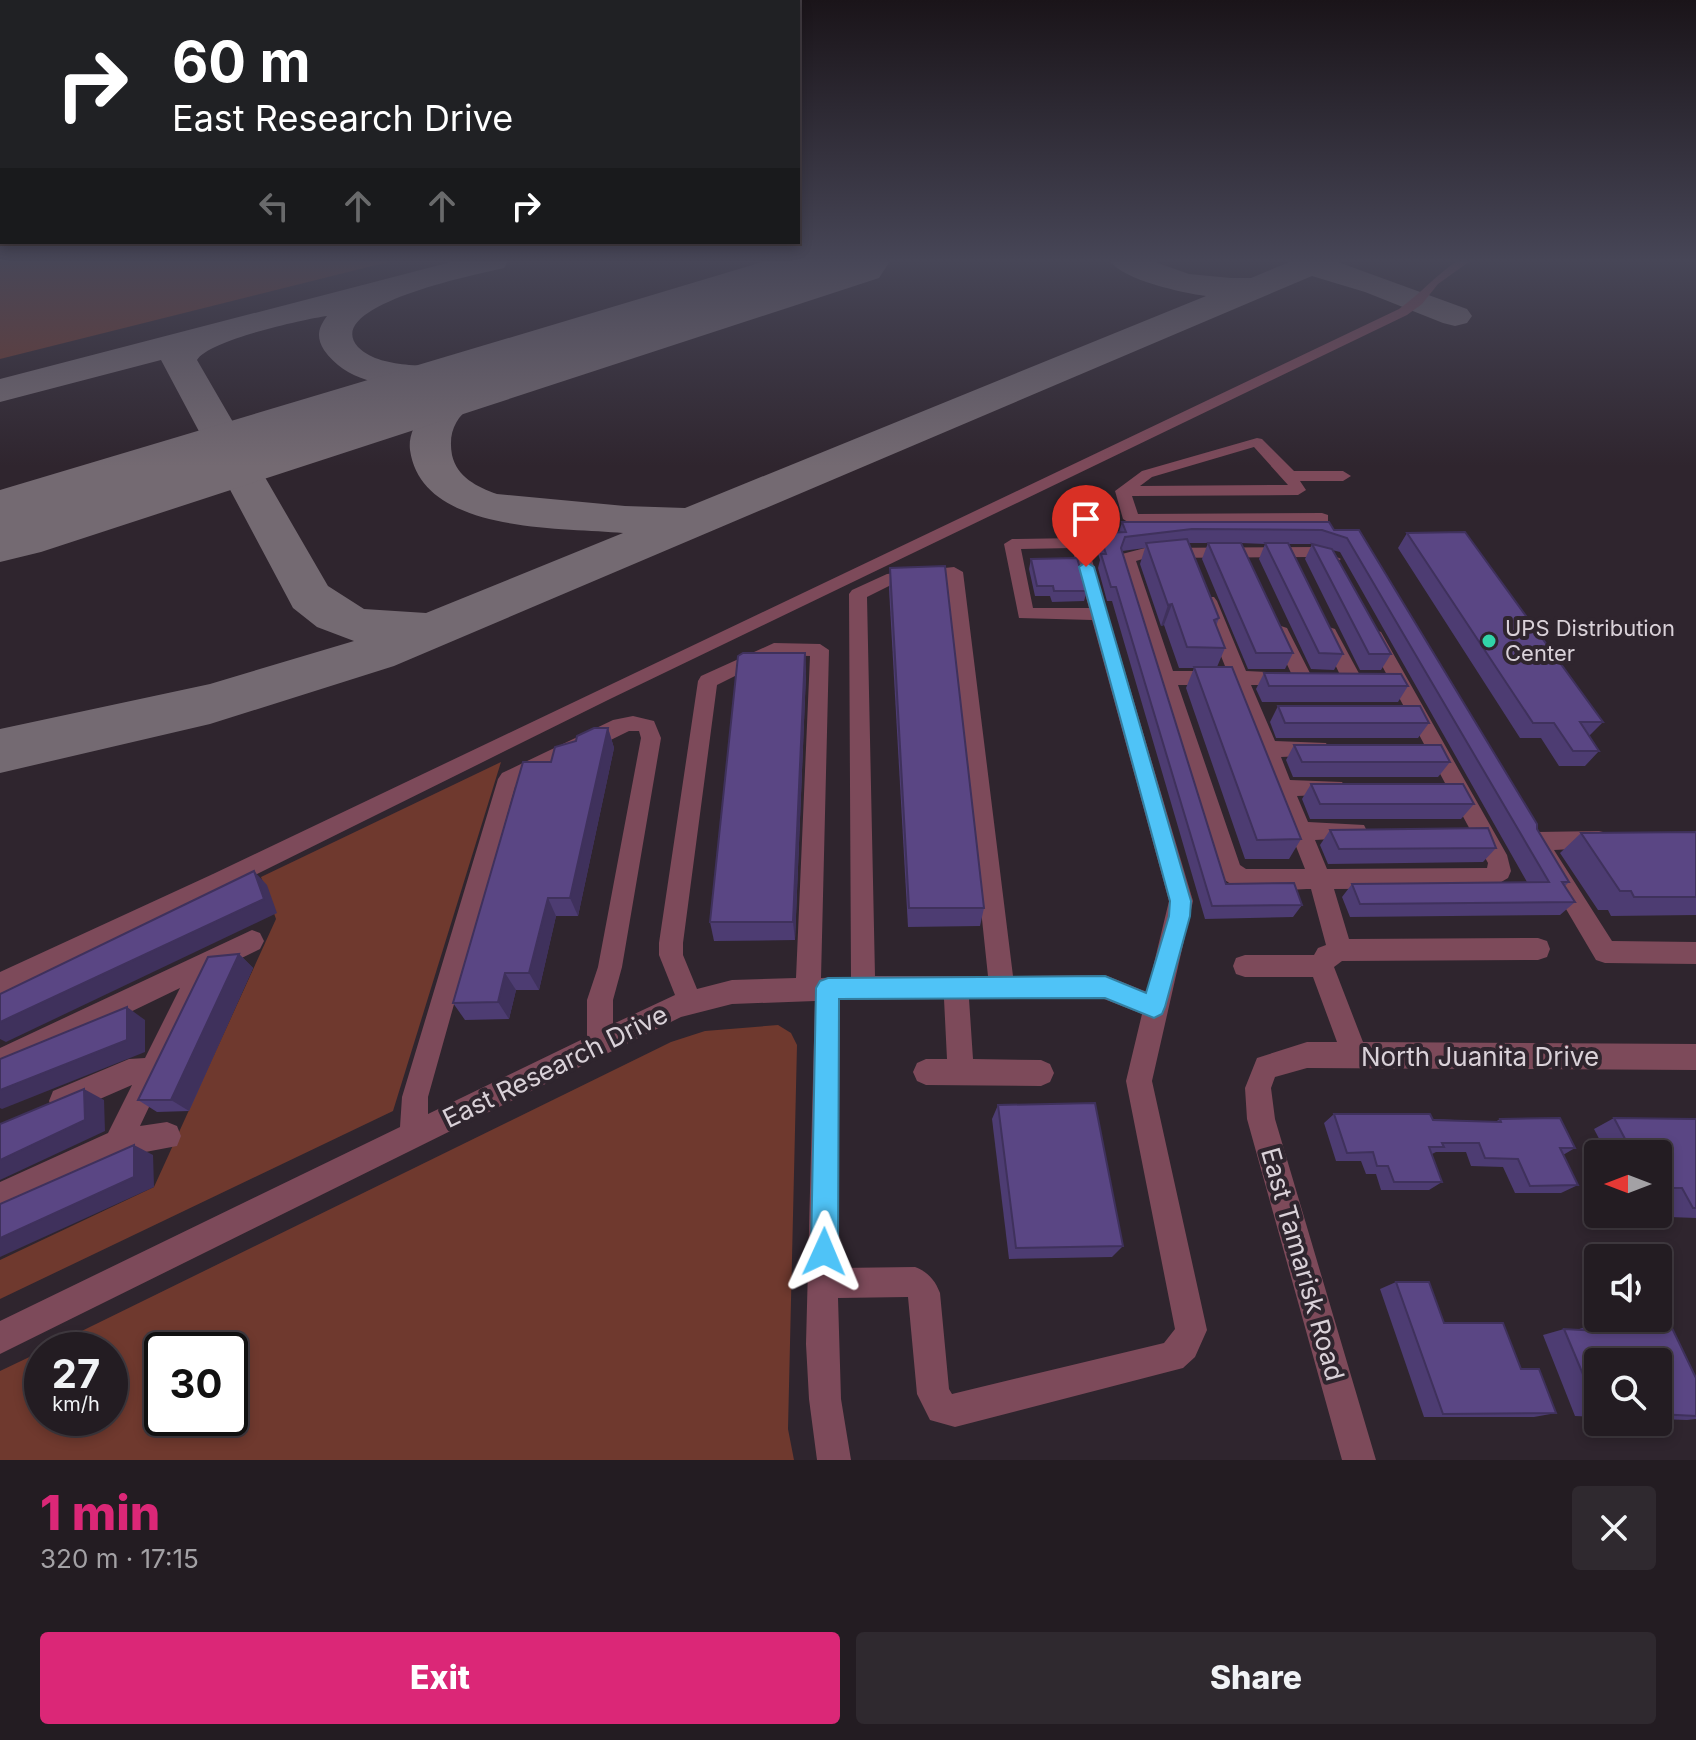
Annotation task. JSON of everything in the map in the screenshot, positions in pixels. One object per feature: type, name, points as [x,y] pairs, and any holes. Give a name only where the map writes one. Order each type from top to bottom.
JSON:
[{"type":"street","points":[[0,984],[221,881],[617,687],[1367,329]]},
{"type":"street","points":[[1257,442],[1290,476],[1298,490],[1123,491],[1147,474],[1257,442]]},
{"type":"street","points":[[1290,476],[1343,476]]},
{"type":"street","points":[[1123,491],[1131,519],[1322,518]]},
{"type":"street","points":[[824,1283],[915,1282],[925,1293],[933,1394],[942,1408],[955,1411],[1172,1357],[1184,1346],[1191,1330],[1139,1081],[1154,1007],[1180,916],[1181,901],[1100,614],[1079,543],[1012,544],[1025,614],[1100,614]]},
{"type":"street","points":[[1324,623],[1408,712],[1450,788],[1482,831],[1499,862],[1500,871],[1491,878],[1246,879],[1236,877],[1230,870],[1128,558],[1145,553],[1194,566],[1324,554],[1333,559],[1340,571]]},
{"type":"street","points":[[1194,566],[1239,678],[1260,712],[1267,749],[1320,879],[1331,958],[1355,1055]]},
{"type":"street","points":[[863,988],[858,594],[887,580],[954,572],[1002,987]]},
{"type":"street","points":[[1270,608],[1303,679]]},
{"type":"street","points":[[1362,612],[1375,680]]},
{"type":"street","points":[[690,1002],[671,955],[671,943],[708,681],[774,649],[820,650],[818,989],[825,1399],[834,1460]]},
{"type":"street","points":[[1165,678],[1375,680]]},
{"type":"street","points":[[414,1135],[415,1097],[505,785],[509,779],[611,729],[628,723],[640,723],[647,726],[651,738],[610,967],[600,1000],[600,1044]]},
{"type":"street","points":[[1267,749],[1344,749]]},
{"type":"street","points":[[1283,788],[1362,788]]},
{"type":"street","points":[[1300,831],[1376,831]]},
{"type":"street","points":[[1451,831],[1482,831]]},
{"type":"street","points":[[1617,840],[1537,841],[1605,952],[1696,953]]},
{"type":"street","points":[[0,1062],[252,941]]},
{"type":"street","points":[[1245,966],[1331,958],[1538,949]]},
{"type":"street","points":[[118,1143],[204,964]]},
{"type":"street","points":[[956,987],[961,1072]]},
{"type":"street","name":"East Research Drive","points":[[0,1338],[690,1002],[732,992],[1105,987],[1154,1007]]},
{"type":"street","name":"North Juanita Drive","points":[[1266,1067],[1307,1055],[1696,1057]]},
{"type":"street","name":"East Tamarisk Road","points":[[1266,1067],[1258,1088],[1261,1119],[1359,1460]]},
{"type":"street","points":[[43,1109],[129,1072],[153,1071]]},
{"type":"street","points":[[926,1072],[1041,1073]]},
{"type":"street","points":[[0,1197],[118,1143],[167,1136]]},
{"type":"shaded area","points":[[0,329],[119,329],[0,359]]},
{"type":"shaded area","points":[[501,762],[393,1111],[0,1299],[0,1260],[154,1187],[276,919],[261,877]]},
{"type":"shaded area","points":[[778,1025],[791,1033],[797,1045],[788,1429],[794,1460],[0,1460],[0,1371],[24,1360],[24,1436],[128,1436],[128,1332],[80,1332],[671,1042],[705,1031]]},
{"type":"building","points":[[1122,522],[1329,522],[1334,530],[1359,530],[1537,824],[1537,829],[1569,882],[1562,882],[1575,902],[1360,904],[1352,884],[1549,882],[1347,538],[1322,530],[1192,529],[1125,537],[1121,548],[1226,884],[1294,883],[1302,905],[1212,906],[1116,587],[1111,587],[1101,554],[1106,554],[1099,533],[1126,532]]},
{"type":"building","points":[[1465,532],[1603,722],[1580,722],[1599,751],[1573,751],[1554,723],[1533,723],[1407,533]]},
{"type":"building","points":[[1187,539],[1219,618],[1214,620],[1225,648],[1187,647],[1146,543]]},
{"type":"building","points":[[1208,543],[1241,543],[1293,653],[1256,653]]},
{"type":"building","points":[[1265,543],[1288,543],[1343,654],[1319,653]]},
{"type":"building","points":[[1312,544],[1332,549],[1391,654],[1369,654]]},
{"type":"building","points":[[1077,558],[1087,591],[1054,591],[1053,586],[1037,586],[1031,559]]},
{"type":"building","points":[[945,566],[984,908],[909,908],[890,568]]},
{"type":"building","points":[[743,653],[805,653],[793,922],[710,922],[738,656]]},
{"type":"building","points":[[1194,667],[1232,667],[1301,839],[1257,840]]},
{"type":"building","points":[[1264,673],[1401,674],[1408,686],[1269,686]]},
{"type":"building","points":[[1278,706],[1420,706],[1429,723],[1285,723]]},
{"type":"building","points":[[594,728],[608,728],[570,898],[548,898],[529,973],[505,973],[498,1002],[453,1003],[523,762],[551,762],[555,747],[576,741],[577,736]]},
{"type":"building","points":[[1294,745],[1441,745],[1450,762],[1302,762]]},
{"type":"building","points":[[1311,784],[1463,784],[1474,804],[1320,804]]},
{"type":"building","points":[[1488,828],[1496,848],[1339,849],[1330,830]]},
{"type":"building","points":[[1696,832],[1696,897],[1634,897],[1631,891],[1620,891],[1581,833]]},
{"type":"building","points":[[254,871],[264,899],[0,1022],[0,994]]},
{"type":"building","points":[[239,954],[171,1100],[138,1100],[208,957]]},
{"type":"building","points":[[127,1007],[127,1040],[0,1090],[0,1059]]},
{"type":"building","points":[[84,1089],[85,1120],[0,1160],[0,1124]]},
{"type":"building","points":[[1095,1103],[1123,1246],[1016,1248],[998,1105]]},
{"type":"building","points":[[1334,1114],[1430,1114],[1433,1120],[1501,1122],[1500,1119],[1560,1118],[1575,1148],[1560,1148],[1578,1185],[1530,1186],[1518,1159],[1485,1158],[1479,1143],[1442,1143],[1444,1147],[1429,1147],[1442,1182],[1394,1182],[1388,1166],[1377,1166],[1373,1152],[1347,1153]]},
{"type":"building","points":[[1614,1118],[1696,1119],[1696,1208],[1693,1208],[1682,1188],[1672,1188],[1672,1140],[1626,1140]]},
{"type":"building","points":[[134,1145],[134,1177],[0,1238],[0,1204]]},
{"type":"building","points":[[1396,1282],[1429,1282],[1444,1323],[1503,1323],[1521,1369],[1539,1369],[1556,1413],[1443,1414]]},
{"type":"building","points":[[1672,1328],[1696,1378],[1696,1416],[1672,1415],[1672,1348],[1584,1348],[1584,1377],[1564,1329],[1584,1332],[1672,1332]]},
{"type":"taxiway","points":[[0,391],[235,329]]},
{"type":"taxiway","points":[[337,329],[336,341],[347,357],[364,367],[386,373],[436,376],[500,368]]},
{"type":"taxiway","points":[[0,751],[210,704],[376,653],[1156,329]]},
{"type":"taxiway","points":[[206,337],[187,347],[179,360],[310,597],[334,615],[360,626],[419,628]]},
{"type":"taxiway","points":[[524,363],[458,399],[434,427],[430,444],[433,463],[446,483],[466,497],[504,508],[639,520],[680,520]]},
{"type":"runway","points":[[0,527],[633,329]]},
{"type":"place","name":"UPS Distribution Center","points":[[1489,641]]},
{"type":"route","points":[[824,1252],[828,988],[1105,987],[1154,1007],[1180,916],[1181,901],[1086,567]]}]
